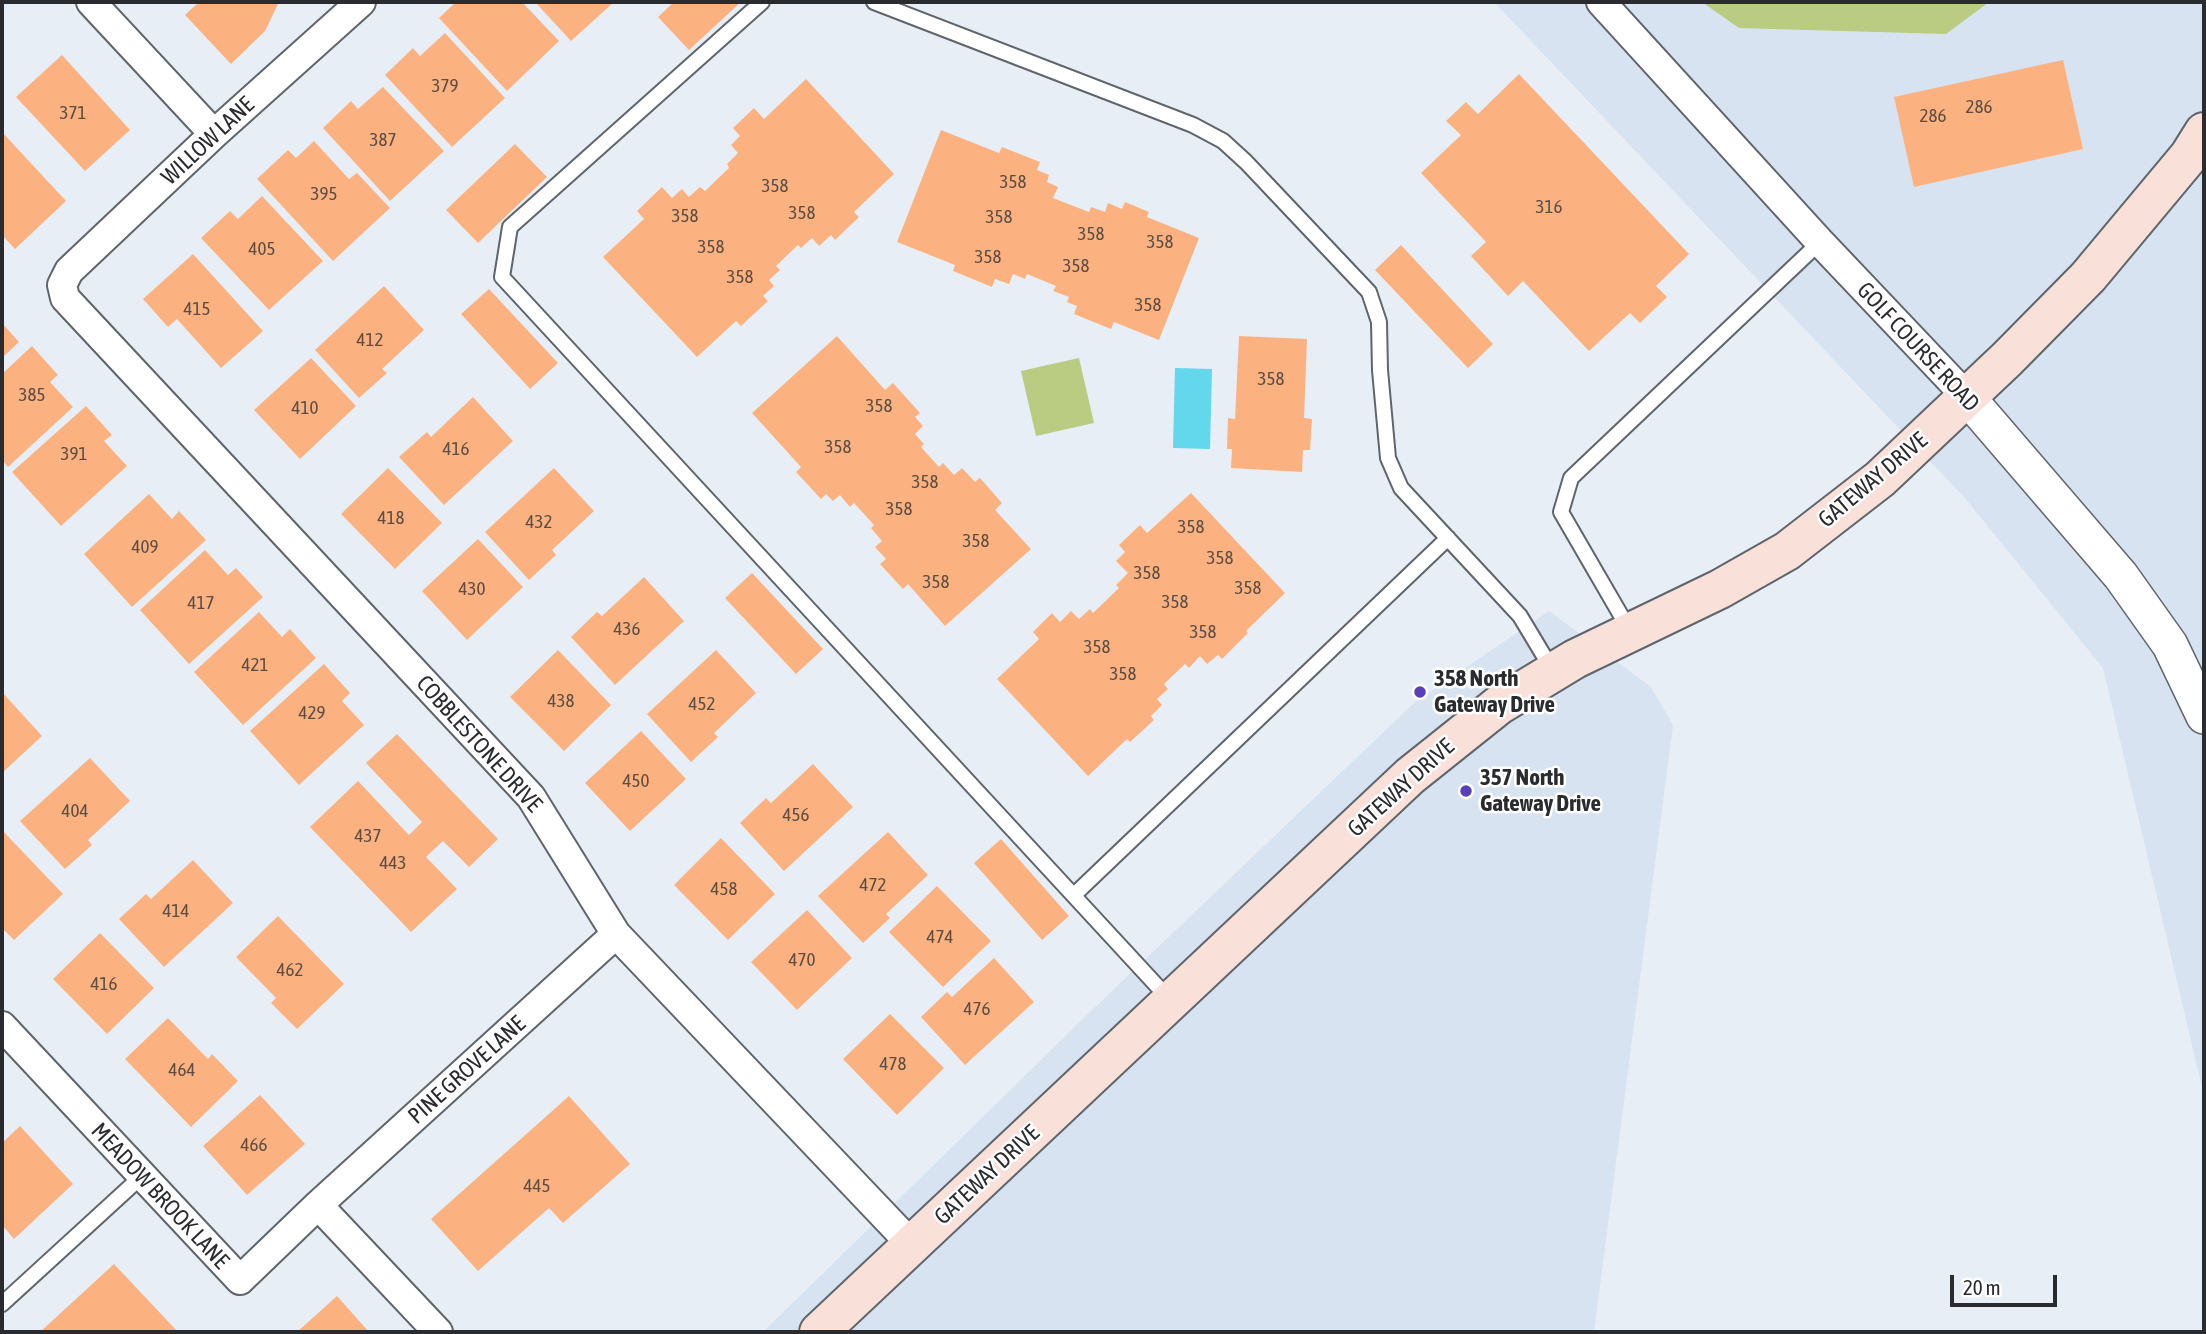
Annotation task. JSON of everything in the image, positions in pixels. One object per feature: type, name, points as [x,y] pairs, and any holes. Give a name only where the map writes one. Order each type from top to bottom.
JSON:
[{"type":"main road","name":"GATEWAY DRIVE","points":[[819,1332],[1410,776],[1499,705],[1575,659],[1720,589],[1787,551],[1880,479],[2088,277],[2189,156],[2204,132]]},
{"type":"street","points":[[91,2],[214,134]]},
{"type":"street","name":"WILLOW LANE","points":[[62,285],[69,271],[214,134],[361,2]]},
{"type":"street","name":"GOLF COURSE ROAD","points":[[1601,2],[1819,242],[1967,397],[2121,576],[2170,645],[2204,716]]},
{"type":"street","name":"COBBLESTONE DRIVE","points":[[62,285],[65,298],[531,797],[616,934],[912,1245]]},
{"type":"street","name":"PINE GROVE LANE","points":[[318,1205],[616,934]]},
{"type":"street","name":"MEADOW BROOK LANE","points":[[2,1027],[240,1280],[318,1205]]},
{"type":"street","points":[[318,1205],[438,1332]]},
{"type":"lane","points":[[762,2],[510,227],[502,277],[1172,1001]]},
{"type":"lane","points":[[874,2],[1193,125],[1223,141],[1246,162],[1368,292],[1379,322],[1380,370],[1388,458],[1401,488],[1520,615],[1553,673]]},
{"type":"lane","points":[[1630,633],[1561,512],[1570,478],[1819,242]]},
{"type":"lane","points":[[1074,895],[1448,538]]},
{"type":"lane","points":[[2,1304],[142,1177]]},
{"type":"shaded area","points":[[1494,2],[2204,2],[2204,1096],[2103,668],[1964,497]]},
{"type":"shaded area","points":[[1549,611],[1651,687],[1673,725],[1594,1332],[763,1332],[1091,1011],[1414,703]]},
{"type":"green space","points":[[1702,2],[1989,2],[1946,34],[1739,28]]},
{"type":"green space","points":[[1079,358],[1094,423],[1036,436],[1021,371]]},
{"type":"water","points":[[1175,368],[1212,369],[1210,449],[1173,448]]},
{"type":"building","points":[[199,2],[279,2],[265,31],[231,64],[185,15]]},
{"type":"building","points":[[456,2],[522,2],[559,41],[507,91],[439,18]]},
{"type":"building","points":[[535,2],[614,2],[571,41]]},
{"type":"building","points":[[674,2],[741,2],[689,50],[658,17]]},
{"type":"building","points":[[445,33],[505,98],[452,147],[385,75],[413,48],[420,56]]},
{"type":"building","points":[[62,55],[130,130],[85,171],[16,97]]},
{"type":"building","points":[[2063,60],[2083,149],[1914,187],[1894,97]]},
{"type":"building","points":[[1519,74],[1689,254],[1656,286],[1667,297],[1640,323],[1630,313],[1589,351],[1523,281],[1508,296],[1471,256],[1486,242],[1421,173],[1461,135],[1446,121],[1466,102],[1478,114]]},
{"type":"building","points":[[806,79],[894,174],[854,212],[859,217],[835,240],[831,235],[819,246],[812,238],[801,248],[798,245],[776,266],[780,270],[769,280],[774,286],[763,296],[768,301],[741,326],[736,321],[697,357],[603,257],[644,219],[637,211],[662,187],[672,198],[682,189],[689,197],[700,187],[705,191],[729,168],[727,164],[738,153],[731,145],[740,136],[733,128],[754,108],[764,119]]},
{"type":"building","points":[[383,87],[444,151],[390,201],[323,128],[351,101],[358,109]]},
{"type":"building","points":[[941,130],[999,153],[1002,147],[1040,162],[1037,170],[1049,175],[1047,182],[1058,187],[1053,198],[1089,212],[1091,207],[1105,212],[1108,203],[1122,209],[1125,202],[1149,212],[1147,217],[1199,238],[1159,340],[1114,322],[1111,329],[1074,314],[1077,306],[1067,302],[1069,297],[1053,291],[1056,286],[1027,274],[1025,279],[1013,274],[1009,284],[995,279],[992,287],[953,271],[955,265],[897,242]]},
{"type":"building","points":[[2,132],[66,201],[15,249],[2,235]]},
{"type":"building","points":[[314,141],[349,179],[357,173],[390,208],[333,261],[257,179],[288,150],[296,158]]},
{"type":"building","points":[[515,144],[547,177],[478,243],[446,210]]},
{"type":"building","points":[[262,196],[323,261],[269,310],[201,238],[230,211],[238,219]]},
{"type":"building","points":[[1401,245],[1493,344],[1468,368],[1375,270]]},
{"type":"building","points":[[193,254],[263,331],[221,368],[177,319],[168,327],[143,299]]},
{"type":"building","points":[[384,286],[424,330],[382,369],[387,373],[359,398],[315,350]]},
{"type":"building","points":[[489,289],[558,363],[530,389],[461,314]]},
{"type":"building","points":[[2,323],[19,342],[2,358]]},
{"type":"building","points":[[837,336],[885,390],[893,383],[920,413],[915,417],[923,426],[915,434],[924,444],[921,447],[939,467],[943,463],[954,475],[962,468],[975,482],[980,478],[1002,503],[995,510],[1031,549],[945,626],[908,584],[903,589],[880,564],[886,559],[875,547],[882,541],[871,528],[874,525],[854,503],[850,507],[840,495],[833,501],[826,494],[821,499],[796,472],[801,467],[752,413]]},
{"type":"building","points":[[1239,336],[1307,339],[1304,418],[1312,419],[1310,450],[1303,450],[1302,472],[1231,468],[1232,449],[1227,449],[1228,418],[1235,419]]},
{"type":"building","points":[[32,346],[58,375],[50,382],[73,407],[8,467],[2,460],[2,374]]},
{"type":"building","points":[[311,358],[356,406],[300,459],[254,410]]},
{"type":"building","points":[[473,397],[513,441],[444,505],[399,457],[427,432],[431,437]]},
{"type":"building","points":[[86,406],[112,435],[104,441],[127,466],[61,526],[12,472]]},
{"type":"building","points":[[388,468],[442,523],[395,569],[341,514]]},
{"type":"building","points":[[554,468],[594,511],[552,550],[556,555],[529,580],[485,532]]},
{"type":"building","points":[[1191,493],[1285,593],[1222,659],[1218,655],[1207,664],[1200,656],[1189,668],[1185,664],[1164,684],[1168,689],[1157,699],[1162,705],[1151,716],[1154,720],[1130,742],[1127,739],[1088,776],[997,679],[1039,639],[1033,632],[1052,613],[1060,622],[1071,611],[1079,619],[1090,609],[1093,613],[1119,588],[1116,585],[1128,573],[1116,561],[1125,552],[1119,545],[1140,525],[1147,533]]},
{"type":"building","points":[[149,494],[172,519],[179,511],[206,540],[132,607],[84,554]]},
{"type":"building","points":[[478,539],[523,587],[467,640],[422,591]]},
{"type":"building","points":[[205,550],[228,575],[236,568],[263,597],[189,664],[140,610]]},
{"type":"building","points":[[752,573],[823,649],[796,674],[725,598]]},
{"type":"building","points":[[644,577],[684,621],[615,685],[571,637],[597,612],[602,616]]},
{"type":"building","points":[[259,612],[282,637],[290,629],[316,658],[243,725],[194,672]]},
{"type":"building","points":[[558,650],[611,705],[564,751],[510,697]]},
{"type":"building","points":[[716,650],[756,693],[714,733],[718,737],[691,762],[647,714]]},
{"type":"building","points":[[324,664],[350,693],[342,701],[364,725],[299,785],[250,731]]},
{"type":"building","points":[[2,692],[42,736],[2,773]]},
{"type":"building","points":[[641,731],[686,779],[630,831],[585,783]]},
{"type":"building","points":[[397,734],[498,839],[469,867],[443,841],[426,857],[457,889],[411,932],[310,827],[358,781],[409,835],[422,822],[366,763]]},
{"type":"building","points":[[90,758],[130,801],[88,840],[92,845],[65,869],[20,821]]},
{"type":"building","points":[[813,764],[853,807],[784,871],[740,823],[766,798],[771,803]]},
{"type":"building","points":[[2,830],[63,894],[14,940],[2,928]]},
{"type":"building","points":[[888,832],[928,875],[886,914],[890,918],[863,943],[818,896]]},
{"type":"building","points":[[721,838],[775,894],[728,940],[674,885]]},
{"type":"building","points":[[1001,839],[1069,916],[1042,940],[974,863]]},
{"type":"building","points":[[193,860],[233,903],[164,967],[119,919],[146,894],[151,899]]},
{"type":"building","points":[[937,886],[991,941],[943,987],[889,932]]},
{"type":"building","points":[[807,910],[852,958],[797,1010],[751,962]]},
{"type":"building","points":[[278,916],[344,984],[297,1029],[271,1003],[276,998],[236,957]]},
{"type":"building","points":[[100,933],[154,988],[107,1034],[53,979]]},
{"type":"building","points":[[994,958],[1034,1002],[965,1065],[921,1017],[947,992],[952,997]]},
{"type":"building","points":[[890,1014],[944,1068],[897,1115],[843,1059]]},
{"type":"building","points":[[168,1018],[208,1059],[212,1054],[238,1081],[191,1127],[125,1059]]},
{"type":"building","points":[[260,1095],[305,1144],[247,1195],[203,1146]]},
{"type":"building","points":[[569,1096],[630,1164],[563,1223],[549,1208],[478,1271],[431,1219]]},
{"type":"building","points":[[20,1126],[73,1184],[14,1239],[2,1225],[2,1143]]},
{"type":"building","points":[[114,1264],[178,1332],[40,1332]]},
{"type":"building","points":[[337,1296],[369,1332],[297,1332]]},
{"type":"place","name":"358 North Gateway Drive","points":[[1420,692]]},
{"type":"place","name":"357 North Gateway Drive","points":[[1466,791]]}]
